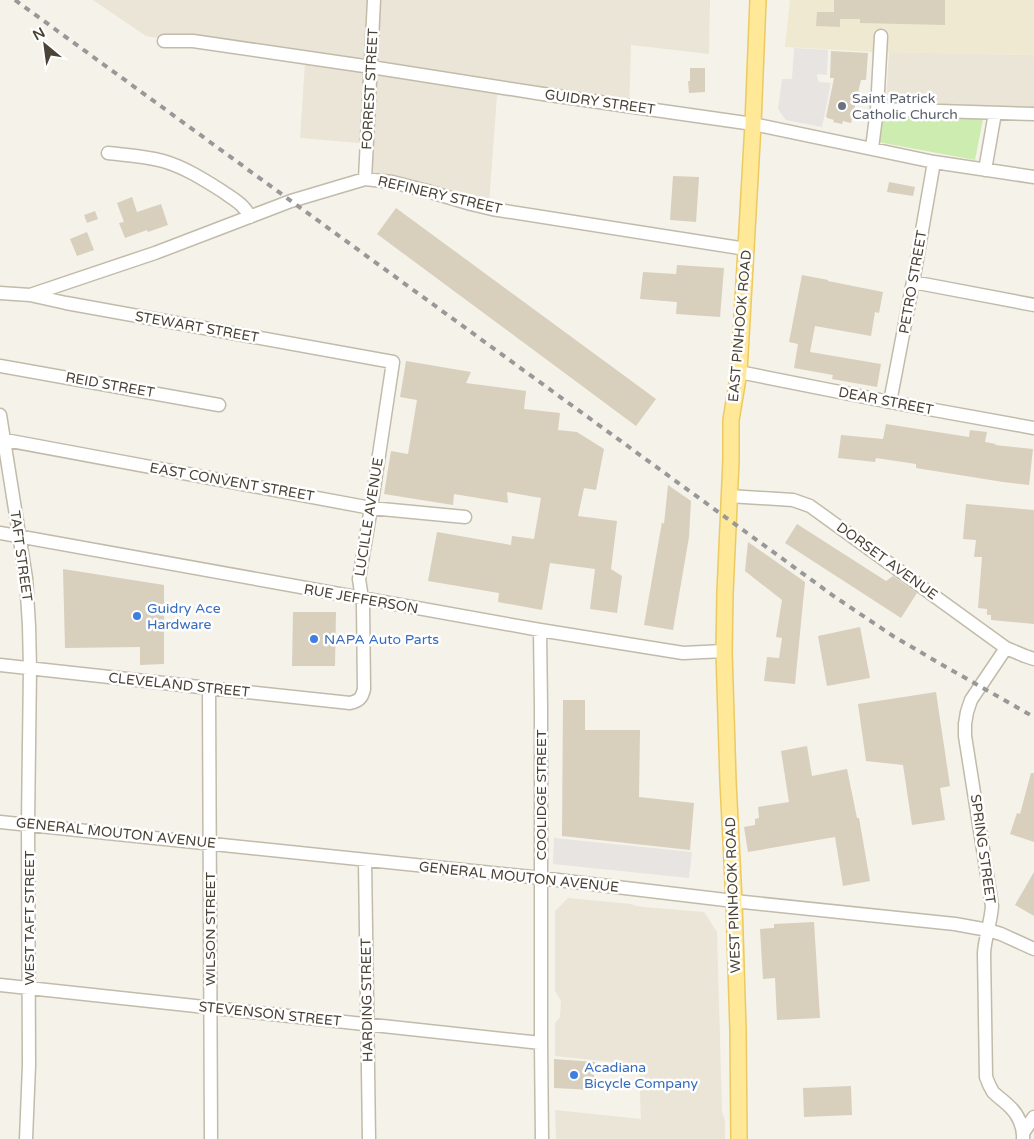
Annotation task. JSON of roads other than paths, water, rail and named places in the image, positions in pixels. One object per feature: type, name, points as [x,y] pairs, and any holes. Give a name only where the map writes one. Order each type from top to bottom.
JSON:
[{"type":"main road","name":"EAST PINHOOK ROAD","points":[[724,651],[731,420],[739,372],[758,0]]},
{"type":"main road","name":"WEST PINHOOK ROAD","points":[[724,651],[738,1030],[739,1139]]},
{"type":"street","name":"FORREST STREET","points":[[365,179],[374,0]]},
{"type":"street","points":[[872,148],[877,109],[881,36]]},
{"type":"street","name":"GUIDRY STREET","points":[[164,41],[193,41],[753,124],[934,162],[1034,177]]},
{"type":"street","points":[[877,109],[1034,114]]},
{"type":"street","points":[[985,170],[995,113]]},
{"type":"street","points":[[108,153],[163,161],[184,169],[240,203],[247,210],[250,217]]},
{"type":"street","name":"PETRO STREET","points":[[890,402],[934,162]]},
{"type":"street","name":"REFINERY STREET","points":[[30,295],[155,253],[291,201],[365,179],[392,182],[492,209],[746,250]]},
{"type":"street","points":[[913,282],[1034,305]]},
{"type":"street","name":"STEWART STREET","points":[[0,293],[30,295],[393,362]]},
{"type":"street","name":"LUCILLE AVENUE","points":[[359,700],[363,696],[364,689],[362,599],[359,579],[393,362]]},
{"type":"street","name":"REID STREET","points":[[0,366],[219,405]]},
{"type":"street","name":"DEAR STREET","points":[[739,372],[1034,428]]},
{"type":"street","name":"TAFT STREET","points":[[0,416],[2,440],[26,578],[30,668]]},
{"type":"street","name":"EAST CONVENT STREET","points":[[2,440],[371,508],[465,517]]},
{"type":"street","name":"DORSET AVENUE","points":[[729,496],[793,500],[810,506],[1006,648],[1034,659]]},
{"type":"street","name":"RUE JEFFERSON","points":[[0,533],[540,630],[683,653],[724,651]]},
{"type":"street","name":"COOLIDGE STREET","points":[[540,630],[542,1139]]},
{"type":"street","name":"SPRING STREET","points":[[1006,648],[971,700],[965,724],[992,906],[984,946],[986,1077],[989,1086],[995,1094],[1011,1107],[1018,1117],[1023,1136]]},
{"type":"street","name":"CLEVELAND STREET","points":[[0,665],[350,703],[359,700]]},
{"type":"street","name":"WEST TAFT STREET","points":[[26,1139],[29,1065],[28,824],[30,668]]},
{"type":"street","name":"WILSON STREET","points":[[209,688],[211,1139]]},
{"type":"street","name":"GENERAL MOUTON AVENUE","points":[[0,822],[541,878],[734,901],[955,924],[1001,934],[1034,949]]},
{"type":"street","name":"HARDING STREET","points":[[365,860],[368,1139]]},
{"type":"street","name":"STEVENSON STREET","points":[[0,985],[541,1043]]},
{"type":"street","points":[[1023,1136],[1034,1117]]},
{"type":"railway","points":[[15,0],[835,597],[893,636],[1034,717]]},
{"type":"place","name":"Saint Patrick Catholic Church","points":[[842,106]]},
{"type":"place","name":"Guidry Ace Hardware","points":[[137,616]]},
{"type":"place","name":"NAPA Auto Parts","points":[[314,639]]},
{"type":"place","name":"Acadiana Bicycle Company","points":[[574,1075]]}]
